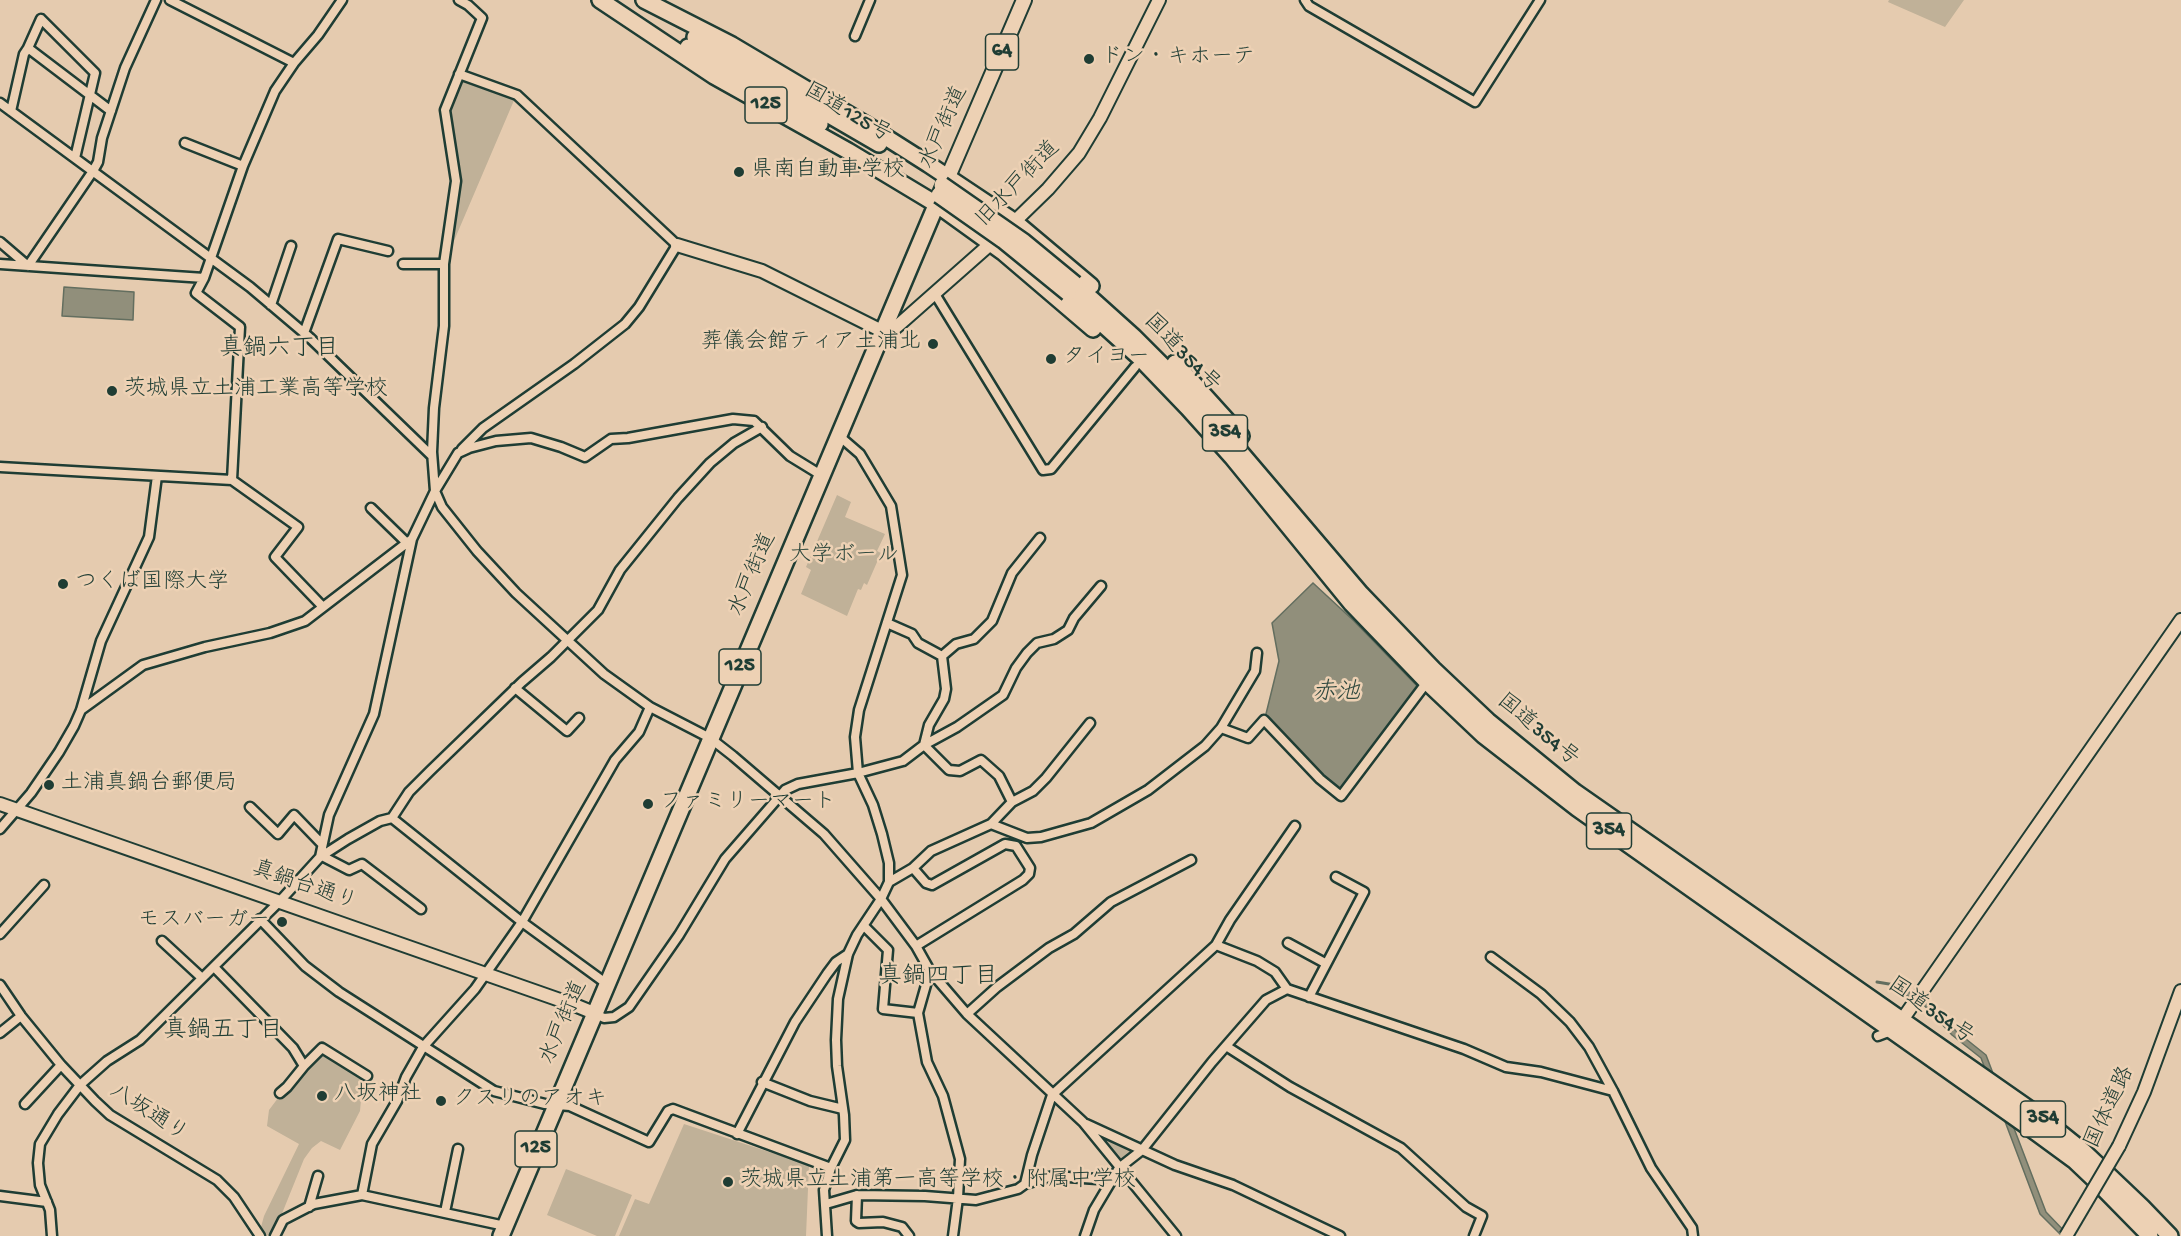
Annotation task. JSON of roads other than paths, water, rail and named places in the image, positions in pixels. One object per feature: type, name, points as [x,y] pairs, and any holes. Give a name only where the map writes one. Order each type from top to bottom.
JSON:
[{"type":"highway","name":"125","points":[[600,0],[714,76],[848,152],[941,190]]},
{"type":"highway","name":"国道125号","points":[[608,0],[864,142]]},
{"type":"highway","name":"国道125号","points":[[633,0],[941,190]]},
{"type":"highway","name":"125","points":[[644,0],[732,45],[865,124],[941,190]]},
{"type":"highway","points":[[941,190],[1015,222],[1128,318],[1197,385],[1316,529],[1356,598]]},
{"type":"highway","points":[[941,190],[991,244],[1042,284],[1135,367],[1225,464],[1294,548],[1356,598]]},
{"type":"highway","name":"水戸街道","points":[[503,1231],[941,190]]},
{"type":"highway","name":"国道354号","points":[[941,190],[1024,242],[1072,288],[1134,337],[1190,393],[1426,682],[1483,735],[1576,808],[1884,1034],[2004,1109],[2074,1161],[2126,1209],[2150,1236]]},
{"type":"highway","name":"国道354号","points":[[1356,598],[1488,722],[1531,758],[1575,792],[2008,1094],[2075,1145],[2170,1236]]},
{"type":"main road","name":"水戸街道","points":[[941,190],[1024,0]]},
{"type":"street","points":[[28,266],[93,171],[125,68],[156,0]]},
{"type":"street","points":[[170,0],[294,63]]},
{"type":"street","points":[[232,480],[240,327],[196,293],[204,278],[243,166],[275,91],[342,0]]},
{"type":"street","points":[[459,0],[468,4],[482,18],[445,110],[456,181],[444,264],[444,327],[434,408],[432,456],[435,491],[442,507],[477,551],[516,593],[604,674],[650,707],[710,738],[824,834],[881,899],[916,946],[930,971],[967,1014],[1083,1122],[1176,1236]]},
{"type":"street","points":[[855,36],[870,0]]},
{"type":"street","name":"旧水戸街道","points":[[882,331],[895,328],[991,244],[1055,181],[1079,153],[1100,118],[1159,0]]},
{"type":"street","points":[[1305,0],[1309,6],[1475,102],[1540,0]]},
{"type":"street","points":[[11,111],[24,54],[41,19],[95,73],[75,158]]},
{"type":"street","points":[[28,48],[111,111]]},
{"type":"street","points":[[459,75],[517,95],[677,245],[762,271],[882,331]]},
{"type":"street","points":[[0,103],[271,305],[304,333],[432,456]]},
{"type":"street","points":[[185,143],[243,166]]},
{"type":"street","points":[[304,333],[338,239],[388,251]]},
{"type":"street","points":[[0,242],[28,266]]},
{"type":"street","points":[[321,856],[329,815],[374,714],[409,541],[435,491],[458,453],[483,428],[574,364],[625,324],[639,307],[677,245]]},
{"type":"street","points":[[271,305],[291,246]]},
{"type":"street","points":[[0,264],[204,278]]},
{"type":"street","points":[[403,264],[444,264]]},
{"type":"street","points":[[902,285],[906,298],[910,303],[919,307]]},
{"type":"street","points":[[935,294],[1042,470],[1051,469],[1135,367]]},
{"type":"street","points":[[458,453],[496,441],[531,438],[585,457],[611,439],[733,419],[754,421],[790,456],[821,476]]},
{"type":"street","points":[[52,1236],[50,1210],[40,1185],[38,1163],[40,1144],[58,1114],[80,1085],[107,1061],[140,1040],[280,901],[321,856],[372,826],[392,818],[410,792],[598,610],[620,570],[702,472],[734,443],[762,427]]},
{"type":"street","points":[[827,1236],[824,1190],[844,1140],[843,1109],[837,1066],[838,999],[848,954],[857,934],[881,899],[889,882],[889,863],[882,834],[873,805],[858,773],[855,737],[859,710],[902,575],[894,513],[860,454],[838,435]]},
{"type":"street","points":[[0,467],[232,480],[298,527],[275,557],[323,608]]},
{"type":"street","points":[[0,829],[18,809],[59,752],[81,710],[102,641],[149,537],[157,476]]},
{"type":"street","points":[[371,508],[409,541]]},
{"type":"street","points":[[942,656],[956,644],[974,639],[992,621],[1012,573],[1040,538]]},
{"type":"street","points":[[81,710],[142,665],[206,647],[270,633],[305,621],[409,541]]},
{"type":"street","points":[[594,1013],[604,1018],[614,1017],[629,1007],[679,935],[713,876],[737,844],[784,790],[798,784],[858,773],[903,761],[924,745],[957,727],[1003,695],[1016,668],[1027,653],[1037,643],[1054,639],[1068,630],[1074,618],[1101,586]]},
{"type":"street","points":[[1884,1034],[1902,1020],[2181,620]]},
{"type":"street","points":[[886,623],[912,634],[918,643],[942,656]]},
{"type":"street","points":[[990,824],[1027,838],[1041,837],[1091,823],[1148,790],[1205,746],[1221,728],[1255,671],[1257,653]]},
{"type":"street","points":[[924,745],[928,725],[944,699],[946,689],[942,656]]},
{"type":"street","points":[[1221,728],[1248,738],[1264,720],[1320,779],[1341,796],[1426,682]]},
{"type":"street","points":[[515,688],[567,731],[579,718]]},
{"type":"street","points":[[362,1195],[372,1144],[397,1101],[406,1077],[423,1047],[475,989],[522,922],[615,760],[639,732],[650,707]]},
{"type":"street","points":[[889,882],[913,868],[931,851],[990,824],[1012,802],[1033,791],[1090,723]]},
{"type":"street","points":[[924,745],[949,770],[960,771],[981,760],[999,776],[1012,802]]},
{"type":"street","name":"真鍋台通り","points":[[0,804],[594,1013]]},
{"type":"street","points":[[250,807],[278,834],[294,815],[322,844]]},
{"type":"street","points":[[392,818],[522,922],[607,984]]},
{"type":"street","points":[[1025,1184],[1052,1095],[1216,945],[1230,920],[1295,826]]},
{"type":"street","points":[[913,868],[926,883],[932,885],[1005,844],[1016,846],[1030,868],[1029,874],[1023,880],[916,946]]},
{"type":"street","points":[[321,856],[349,870],[362,864],[422,909]]},
{"type":"street","points":[[967,1014],[997,987],[1049,948],[1074,934],[1111,902],[1191,860]]},
{"type":"street","points":[[1309,997],[1364,892],[1336,877]]},
{"type":"street","points":[[0,934],[44,885]]},
{"type":"street","points":[[260,919],[305,966],[339,992],[494,1091],[545,1104],[570,1106],[649,1142],[668,1111],[673,1109],[831,1168]]},
{"type":"street","points":[[864,926],[888,950],[883,1009],[918,1013]]},
{"type":"street","points":[[162,941],[202,978]]},
{"type":"street","points":[[1288,943],[1325,963]]},
{"type":"street","points":[[1216,945],[1257,961],[1275,972],[1287,989],[1464,1049],[1506,1067],[1541,1072],[1613,1091]]},
{"type":"street","points":[[737,1134],[795,1022],[836,962],[848,954]]},
{"type":"street","points":[[1491,957],[1541,994],[1570,1022],[1589,1047],[1651,1168],[1692,1228],[1693,1236]]},
{"type":"street","points":[[214,967],[293,1048],[304,1066]]},
{"type":"street","points":[[930,971],[918,1013],[927,1062],[943,1096],[960,1159],[953,1236]]},
{"type":"street","name":"八坂通り","points":[[0,985],[21,1016],[61,1065],[110,1115],[217,1180],[234,1197],[260,1236]]},
{"type":"street","points":[[1085,1236],[1094,1210],[1119,1168],[1142,1150],[1266,1000],[1287,989]]},
{"type":"street","name":"国体道路","points":[[2066,1236],[2119,1146],[2135,1113],[2176,1022],[2181,991]]},
{"type":"street","points":[[0,1033],[21,1016]]},
{"type":"street","points":[[1226,1046],[1290,1087],[1401,1148],[1466,1207],[1482,1216],[1474,1236]]},
{"type":"street","points":[[280,1093],[322,1048],[367,1076]]},
{"type":"street","points":[[25,1104],[61,1065]]},
{"type":"street","points":[[762,1082],[810,1101],[843,1109]]},
{"type":"street","points":[[1083,1122],[1175,1165],[1233,1185],[1340,1236]]},
{"type":"street","points":[[445,1212],[458,1149]]},
{"type":"street","points":[[309,1207],[318,1176]]},
{"type":"street","points":[[825,1204],[857,1195],[925,1196],[976,1200],[1018,1189],[1025,1184],[1053,1176],[1112,1180]]},
{"type":"street","points":[[275,1236],[283,1220],[309,1207],[362,1195],[445,1212],[503,1231]]},
{"type":"street","points":[[857,1195],[856,1221],[860,1223],[883,1222],[902,1227],[909,1236]]},
{"type":"street","points":[[0,1196],[47,1202]]},
{"type":"water","points":[[64,287],[134,292],[133,320],[62,316]]},
{"type":"water","name":"赤池","points":[[1313,583],[1354,621],[1419,688],[1341,794],[1265,718],[1279,661],[1272,623]]},
{"type":"water","points":[[1891,984],[1925,999],[1956,1031],[1986,1055],[2046,1212],[2069,1236],[2062,1236],[2040,1214],[1981,1058],[1952,1035],[1922,1003],[1890,988]]},
{"type":"waterway","points":[[1877,982],[1895,985]]},
{"type":"place","name":"ドン・キホーテ","points":[[1089,59]]},
{"type":"place","name":"県南自動車学校","points":[[739,172]]},
{"type":"place","name":"葬儀会館ティア土浦北","points":[[933,344]]},
{"type":"place","name":"タイヨー","points":[[1051,359]]},
{"type":"place","name":"茨城県立土浦工業高等学校","points":[[112,391]]},
{"type":"place","name":"つくば国際大学","points":[[63,584]]},
{"type":"place","name":"土浦真鍋台郵便局","points":[[49,785]]},
{"type":"place","name":"ファミリーマート","points":[[648,804]]},
{"type":"place","name":"モスバーガー","points":[[282,922]]},
{"type":"place","name":"八坂神社","points":[[322,1096]]},
{"type":"place","name":"クスリのアオキ","points":[[441,1101]]},
{"type":"place","name":"茨城県立土浦第一高等学校・附属中学校","points":[[728,1182]]},
{"type":"district","name":"真鍋六丁目","points":[[279,350]]},
{"type":"district","name":"真鍋四丁目","points":[[938,978]]},
{"type":"district","name":"真鍋五丁目","points":[[223,1032]]},
{"type":"park label","name":"大学ボール","points":[[844,557]]}]
